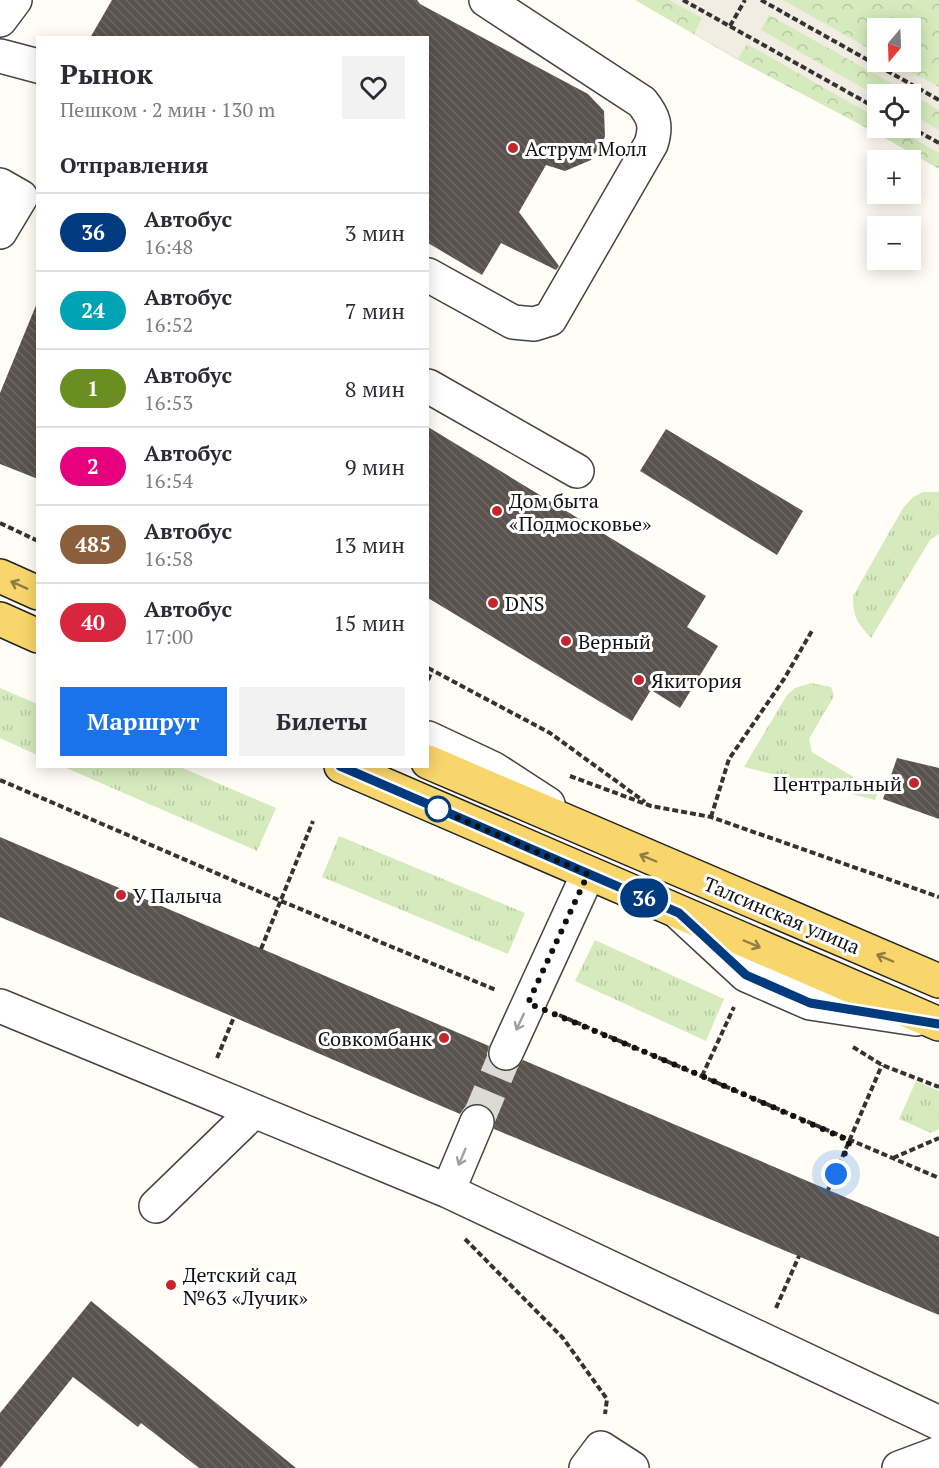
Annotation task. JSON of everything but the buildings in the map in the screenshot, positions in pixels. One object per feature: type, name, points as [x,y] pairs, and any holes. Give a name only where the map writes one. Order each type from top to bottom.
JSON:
[{"type":"main road","points":[[0,576],[36,592]]},
{"type":"main road","points":[[0,619],[36,635]]},
{"type":"main road","name":"Талсинская улица","points":[[429,762],[939,981]]},
{"type":"main road","name":"Талсинская улица","points":[[345,768],[937,1023]]},
{"type":"lane","points":[[0,20],[15,0]]},
{"type":"lane","points":[[429,276],[513,322],[534,324],[550,319],[651,144],[655,132],[652,115],[642,102],[486,0]]},
{"type":"lane","points":[[0,56],[36,65]]},
{"type":"lane","points":[[0,184],[21,197],[0,232]]},
{"type":"lane","points":[[429,387],[577,471]]},
{"type":"lane","points":[[429,738],[494,769],[597,836]]},
{"type":"lane","points":[[506,1053],[588,874]]},
{"type":"lane","points":[[0,1006],[448,1191],[939,1423]]},
{"type":"lane","points":[[156,1206],[254,1111]]},
{"type":"lane","points":[[448,1191],[477,1122]]},
{"type":"lane","points":[[899,1468],[939,1453]]},
{"type":"lane","points":[[593,1458],[632,1468]]},
{"type":"path","points":[[683,0],[867,103]]},
{"type":"path","points":[[730,26],[745,0]]},
{"type":"path","points":[[761,0],[939,100]]},
{"type":"path","points":[[921,133],[939,143]]},
{"type":"path","points":[[0,523],[36,540]]},
{"type":"path","points":[[711,817],[729,759],[784,679],[813,629]]},
{"type":"path","points":[[430,670],[550,733],[651,806]]},
{"type":"path","points":[[566,775],[651,806],[711,817],[939,897]]},
{"type":"path","points":[[0,780],[939,1178]]},
{"type":"path","points":[[261,949],[313,820]]},
{"type":"path","points":[[702,1076],[738,998]]},
{"type":"path","points":[[205,1090],[234,1017]]},
{"type":"path","points":[[844,1041],[882,1065],[939,1087]]},
{"type":"path","points":[[828,1190],[882,1065]]},
{"type":"path","points":[[893,1159],[939,1138]]},
{"type":"path","points":[[448,1191],[462,1237],[563,1338],[607,1399],[593,1458]]},
{"type":"path","points":[[762,1340],[799,1256]]},
{"type":"green space","points":[[635,0],[939,0],[939,169],[921,159],[921,150],[906,150],[885,138],[921,138],[921,84],[867,84],[867,128],[738,60]]},
{"type":"green space","points":[[923,492],[939,492],[939,534],[930,540],[871,638],[857,619],[853,596],[903,508],[913,497]]},
{"type":"green space","points":[[811,683],[831,687],[834,696],[809,739],[812,752],[878,792],[875,800],[744,767],[787,695],[795,688]]},
{"type":"green space","points":[[0,688],[36,704],[36,755],[0,738]]},
{"type":"green space","points":[[66,768],[182,768],[276,808],[257,851]]},
{"type":"green space","points":[[339,836],[525,913],[508,954],[322,877]]},
{"type":"green space","points":[[595,940],[724,999],[706,1041],[575,981]]},
{"type":"green space","points":[[916,1081],[939,1091],[939,1129],[931,1133],[899,1119]]},
{"type":"shaded area","points":[[669,0],[783,0],[867,47],[867,70],[769,15],[761,30],[867,90],[867,112],[747,44],[738,59],[694,34],[702,18]]},
{"type":"shaded area","points":[[871,72],[911,72],[939,87],[939,110],[921,100],[921,84],[892,84]]},
{"type":"shaded area","points":[[921,120],[939,130],[939,153],[913,138],[921,138]]},
{"type":"tunnel","points":[[477,1122],[506,1053]]},
{"type":"bus line","name":"36","points":[[345,768],[679,913],[746,975],[810,1003],[939,1024]]},
{"type":"place","name":"Аструм Молл","points":[[513,148]]},
{"type":"place","name":"Дом быта «Подмосковье»","points":[[497,511]]},
{"type":"place","name":"DNS","points":[[493,603]]},
{"type":"place","name":"Верный","points":[[566,641]]},
{"type":"place","name":"Якитория","points":[[639,680]]},
{"type":"place","name":"Центральный","points":[[914,783]]},
{"type":"place","name":"У Палыча","points":[[121,895]]},
{"type":"place","name":"Совкомбанк","points":[[444,1038]]},
{"type":"place","name":"Детский сад №63 «Лучик»","points":[[171,1285]]},
{"type":"route","points":[[438,809],[588,874],[528,1003],[850,1141],[836,1174]]}]
